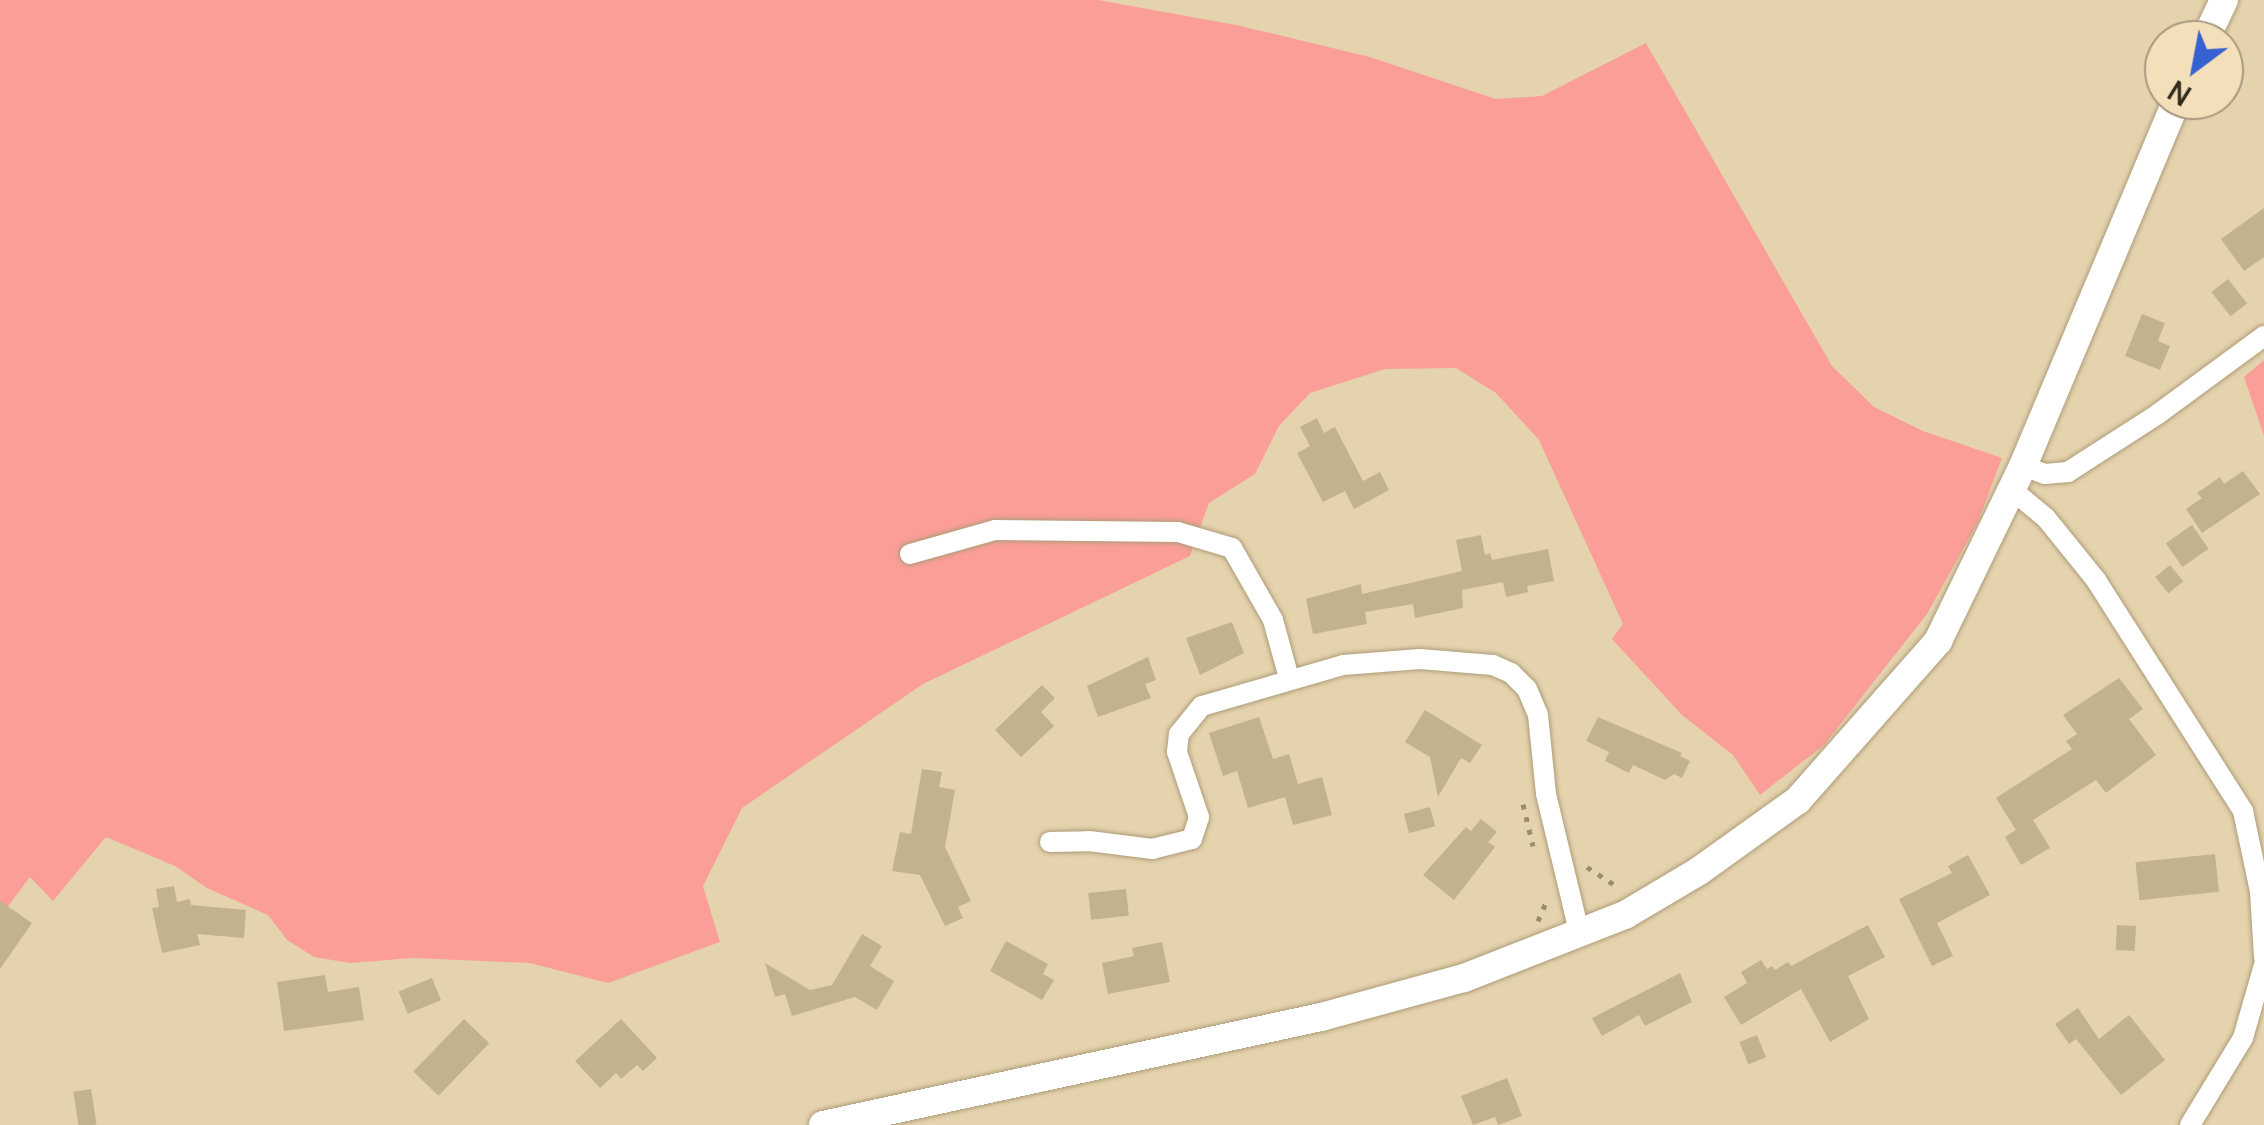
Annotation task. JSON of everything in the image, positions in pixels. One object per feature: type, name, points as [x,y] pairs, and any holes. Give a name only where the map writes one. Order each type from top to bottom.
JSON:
[{"type":"main road","points":[[823,1125],[1320,1016],[1464,978],[1580,936],[1656,898],[1798,800],[1873,720],[1938,641],[2017,478],[2168,120]]},
{"type":"street","points":[[2190,1125],[2243,1038],[2264,961],[2260,892],[2243,811],[2096,580],[2017,478],[2068,472],[2158,414],[2264,336]]},
{"type":"street","points":[[910,554],[995,530],[1178,532],[1232,548],[1274,620],[1290,678]]},
{"type":"street","points":[[1050,842],[1088,841],[1152,849],[1192,840],[1199,816],[1178,752],[1179,734],[1188,718],[1202,706],[1343,665],[1420,659],[1493,664],[1511,673],[1527,689],[1538,715],[1546,794],[1580,936]]},
{"type":"path","points":[[1522,793],[1537,858]]},
{"type":"path","points":[[1583,853],[1588,868],[1600,879],[1625,891],[1656,898]]},
{"type":"path","points":[[1534,926],[1546,912],[1546,884]]},
{"type":"shaded area","points":[[0,0],[1098,0],[1236,25],[1370,57],[1496,99],[1542,96],[1646,43],[1832,366],[1874,407],[1923,431],[2002,458],[1977,524],[1927,614],[1824,745],[1760,795],[1733,755],[1682,715],[1612,639],[1623,624],[1539,440],[1496,393],[1456,368],[1385,369],[1310,393],[1279,426],[1255,474],[1209,503],[1190,556],[923,684],[742,808],[703,886],[720,942],[608,983],[530,963],[413,958],[350,963],[314,957],[287,940],[268,915],[207,888],[175,866],[106,837],[53,901],[30,877],[0,917]]},
{"type":"shaded area","points":[[2264,360],[2264,436],[2244,377]]},
{"type":"building","points":[[2264,208],[2264,257],[2244,271],[2221,239]]},
{"type":"building","points":[[2228,279],[2247,303],[2231,316],[2211,292]]},
{"type":"building","points":[[2142,314],[2165,323],[2158,341],[2170,346],[2160,370],[2125,356]]},
{"type":"building","points":[[1317,418],[1324,433],[1335,427],[1363,481],[1380,472],[1389,490],[1354,509],[1345,491],[1323,502],[1297,453],[1310,446],[1300,427]]},
{"type":"building","points":[[2243,471],[2260,494],[2202,533],[2186,509],[2202,498],[2197,493],[2220,477],[2224,484]]},
{"type":"building","points":[[2192,525],[2209,549],[2182,567],[2166,543]]},
{"type":"building","points":[[1481,535],[1485,555],[1490,553],[1492,560],[1548,549],[1554,581],[1527,586],[1528,592],[1506,597],[1503,582],[1462,590],[1463,608],[1415,618],[1413,604],[1365,612],[1367,624],[1313,634],[1306,599],[1361,584],[1362,594],[1462,571],[1456,540]]},
{"type":"building","points":[[2170,565],[2183,581],[2168,593],[2155,577]]},
{"type":"building","points":[[1232,622],[1244,653],[1200,675],[1186,638]]},
{"type":"building","points":[[1148,657],[1156,680],[1145,684],[1151,698],[1098,717],[1087,686]]},
{"type":"building","points":[[2119,678],[2143,709],[2129,719],[2156,755],[2106,793],[2096,780],[2033,820],[2050,848],[2021,865],[2005,837],[2016,830],[1996,798],[2072,749],[2066,741],[2077,734],[2063,715]]},
{"type":"building","points":[[1042,685],[1055,698],[1041,712],[1054,726],[1021,757],[995,730]]},
{"type":"building","points":[[1425,710],[1482,745],[1470,763],[1461,758],[1438,797],[1430,757],[1405,742]]},
{"type":"building","points":[[1259,717],[1273,759],[1289,754],[1298,784],[1322,777],[1332,815],[1293,825],[1285,797],[1248,808],[1237,771],[1223,776],[1209,733]]},
{"type":"building","points":[[1598,717],[1682,753],[1680,756],[1690,761],[1682,778],[1674,774],[1665,780],[1633,765],[1629,773],[1605,761],[1609,752],[1586,741]]},
{"type":"building","points":[[922,769],[942,772],[939,787],[955,790],[945,847],[971,901],[958,907],[963,918],[945,926],[920,875],[892,871],[900,832],[911,834]]},
{"type":"building","points":[[1430,807],[1435,826],[1409,833],[1404,814]]},
{"type":"building","points":[[1481,819],[1497,832],[1488,842],[1495,847],[1454,900],[1423,875],[1466,827],[1471,831]]},
{"type":"building","points":[[2215,854],[2219,892],[2139,900],[2135,862]]},
{"type":"building","points":[[1968,855],[1990,895],[1937,923],[1953,956],[1932,966],[1899,899],[1952,873],[1948,866]]},
{"type":"building","points":[[174,886],[177,902],[190,899],[191,905],[246,910],[244,938],[197,934],[200,945],[162,953],[152,908],[159,907],[156,889]]},
{"type":"building","points":[[1126,889],[1129,916],[1091,920],[1088,893]]},
{"type":"building","points":[[0,901],[32,923],[0,969]]},
{"type":"building","points":[[1868,925],[1885,957],[1848,976],[1869,1019],[1830,1042],[1801,989],[1741,1025],[1724,997],[1747,983],[1741,972],[1761,960],[1767,969],[1772,966],[1775,970],[1788,962],[1791,966]]},
{"type":"building","points":[[2117,925],[2136,926],[2135,951],[2116,950]]},
{"type":"building","points":[[862,934],[882,946],[870,966],[894,981],[877,1010],[855,997],[792,1016],[785,994],[775,997],[765,963],[810,990],[832,985]]},
{"type":"building","points":[[1006,941],[1048,964],[1043,974],[1054,980],[1042,1000],[990,971]]},
{"type":"building","points":[[1162,942],[1170,982],[1108,994],[1102,963],[1134,956],[1132,948]]},
{"type":"building","points":[[1680,973],[1692,1002],[1645,1026],[1639,1015],[1602,1036],[1592,1018]]},
{"type":"building","points":[[325,975],[328,992],[359,987],[364,1020],[284,1031],[277,982]]},
{"type":"building","points":[[432,978],[441,1000],[408,1014],[399,991]]},
{"type":"building","points":[[2078,1008],[2099,1039],[2129,1015],[2165,1060],[2121,1095],[2076,1039],[2069,1044],[2055,1024]]},
{"type":"building","points":[[464,1019],[489,1043],[438,1096],[413,1072]]},
{"type":"building","points":[[621,1019],[657,1058],[643,1071],[637,1065],[621,1079],[616,1073],[600,1088],[575,1061]]},
{"type":"building","points":[[1757,1035],[1766,1057],[1748,1064],[1739,1042]]},
{"type":"building","points":[[1507,1078],[1522,1116],[1498,1125],[1495,1117],[1473,1125],[1461,1096]]},
{"type":"building","points":[[91,1089],[97,1125],[78,1125],[73,1092]]}]
